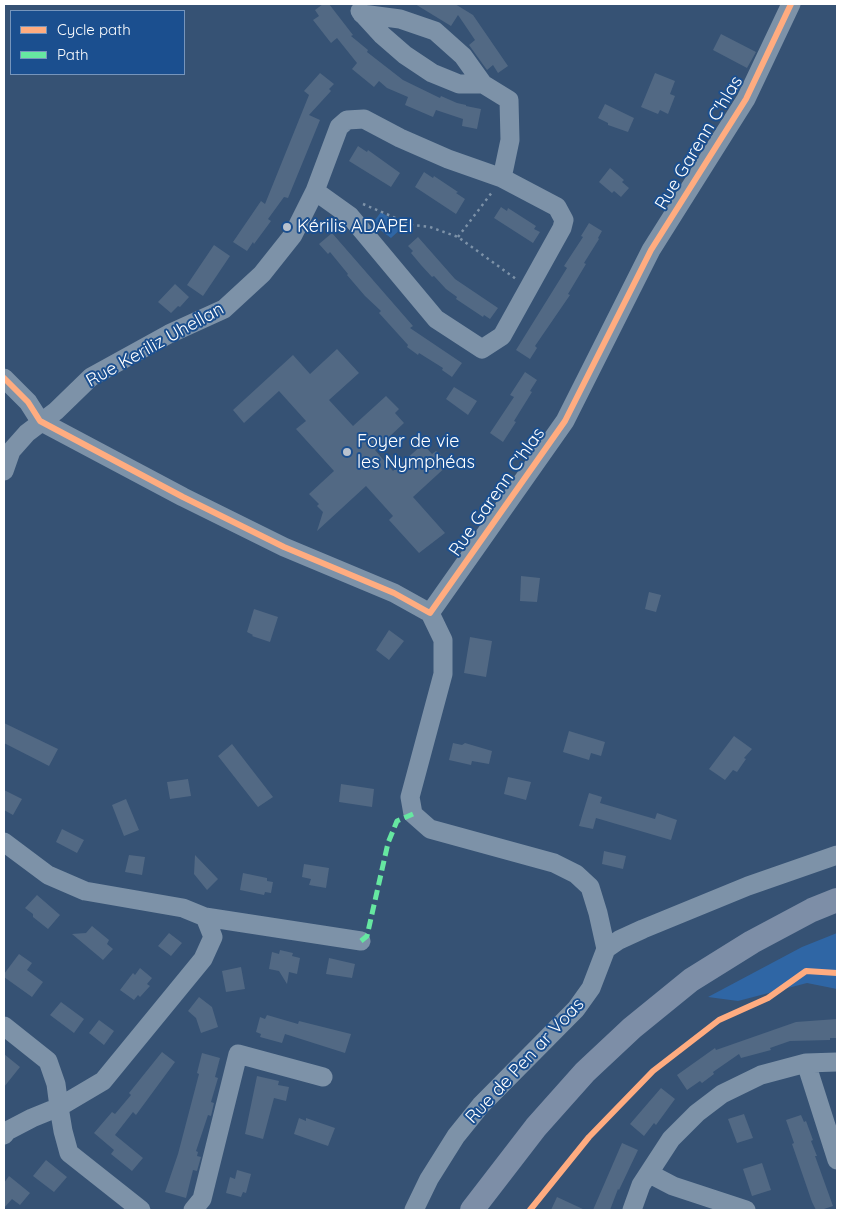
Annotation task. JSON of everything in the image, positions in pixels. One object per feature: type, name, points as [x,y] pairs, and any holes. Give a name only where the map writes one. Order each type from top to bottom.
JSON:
[{"type":"main road","points":[[472,1210],[536,1126],[585,1072],[632,1028],[691,980],[752,942],[812,910],[837,900]]},
{"type":"street","name":"Rue Garenn C'hlas","points":[[430,613],[565,420],[651,250],[746,99],[791,4]]},
{"type":"street","points":[[359,9],[382,35],[405,55],[432,73],[459,84],[483,84]]},
{"type":"street","points":[[359,9],[400,19],[435,31],[463,56],[483,84],[509,100],[510,140],[502,178]]},
{"type":"street","name":"Rue Keriliz Uhellan","points":[[40,422],[91,376],[169,334],[224,309],[262,274],[293,235],[315,191],[339,127],[347,120],[364,118],[400,138],[448,159],[502,178],[556,207],[564,220],[562,228],[502,336],[482,349],[436,319],[350,216],[315,191]]},
{"type":"street","points":[[4,378],[28,402],[40,422],[284,547],[394,593],[430,613],[443,640],[442,674],[410,797],[413,814],[430,829],[554,863],[576,874],[590,887],[606,949],[619,940],[643,929],[748,886],[837,855]]},
{"type":"street","points":[[63,403],[72,428],[83,444]]},
{"type":"street","points":[[4,471],[11,451],[40,422]]},
{"type":"street","points":[[4,842],[48,875],[85,891],[183,908],[205,917],[361,940]]},
{"type":"street","points":[[4,1135],[6,1131],[59,1107],[103,1081],[203,959],[213,937],[205,917]]},
{"type":"street","name":"Rue de Pen ar Voas","points":[[414,1210],[429,1179],[456,1136],[481,1105],[576,1009],[592,988],[606,949]]},
{"type":"street","points":[[4,1026],[48,1061],[56,1084],[63,1131],[69,1153],[141,1210]]},
{"type":"street","points":[[193,1210],[202,1199],[238,1054],[323,1078]]},
{"type":"street","points":[[632,1210],[641,1185],[650,1174],[671,1139],[697,1113],[722,1094],[761,1075],[806,1063],[837,1062]]},
{"type":"street","points":[[806,1063],[837,1160]]},
{"type":"street","points":[[650,1174],[673,1186],[746,1210]]},
{"type":"path","points":[[458,237],[502,178]]},
{"type":"path","points":[[359,203],[412,225],[430,227],[458,237],[529,288]]},
{"type":"shaded area","points":[[381,212],[403,227],[391,238],[372,224]]},
{"type":"shaded area","points":[[837,933],[837,989],[807,983],[738,1001],[708,997],[802,947]]},
{"type":"building","points":[[323,4],[329,4],[353,35],[351,36],[368,50],[367,52],[403,80],[440,98],[441,96],[466,106],[481,109],[477,129],[462,126],[463,119],[436,110],[433,117],[405,105],[408,97],[387,88],[379,81],[374,87],[352,69],[357,63],[337,38],[331,43],[313,20],[319,16],[315,10]]},
{"type":"building","points":[[415,4],[455,4],[473,15],[508,66],[498,73],[493,65],[487,70],[469,45],[475,40],[458,15],[451,26]]},
{"type":"building","points":[[721,34],[756,52],[747,68],[713,50]]},
{"type":"building","points":[[320,73],[334,84],[329,89],[331,91],[309,115],[320,120],[302,164],[288,198],[284,197],[268,219],[271,221],[247,251],[233,242],[261,201],[265,204],[309,95],[304,91]]},
{"type":"building","points":[[655,73],[675,81],[670,94],[675,96],[668,114],[660,110],[658,114],[641,107]]},
{"type":"building","points":[[605,104],[634,118],[628,132],[608,125],[608,123],[598,118]]},
{"type":"building","points":[[358,146],[367,152],[368,150],[400,173],[391,187],[349,161]]},
{"type":"building","points":[[610,168],[624,180],[622,182],[629,188],[621,197],[614,191],[612,193],[599,182]]},
{"type":"building","points":[[424,172],[433,178],[434,176],[465,199],[456,214],[415,187]]},
{"type":"building","points":[[501,207],[507,211],[508,208],[536,226],[534,229],[540,232],[533,243],[494,218]]},
{"type":"building","points":[[589,223],[602,231],[599,239],[584,263],[586,264],[568,294],[570,295],[535,346],[537,348],[530,359],[516,350],[567,268],[564,266],[583,237],[581,236]]},
{"type":"building","points":[[332,233],[413,326],[410,328],[462,363],[452,377],[442,370],[443,368],[407,347],[408,345],[379,313],[381,311],[365,296],[330,252],[328,254],[319,244]]},
{"type":"building","points":[[418,237],[455,279],[498,308],[490,319],[484,315],[483,317],[456,299],[457,297],[446,289],[434,276],[432,277],[421,265],[408,246]]},
{"type":"building","points":[[214,245],[230,256],[203,296],[187,285]]},
{"type":"building","points":[[175,284],[189,297],[171,313],[158,302]]},
{"type":"building","name":"Foyer de vie les Nymphéas","points":[[337,349],[359,373],[329,400],[353,426],[386,396],[399,409],[395,413],[404,423],[375,450],[393,471],[423,444],[432,454],[436,451],[449,464],[413,497],[445,533],[419,553],[389,520],[393,516],[366,486],[317,531],[323,512],[317,506],[319,504],[309,494],[334,471],[296,429],[306,421],[279,391],[244,423],[233,410],[293,355],[310,374]]},
{"type":"building","points":[[525,372],[537,380],[530,391],[532,392],[514,421],[516,422],[503,442],[490,433],[514,397],[510,395]]},
{"type":"building","points":[[454,387],[477,401],[468,415],[446,399]]},
{"type":"building","points":[[521,576],[540,578],[537,602],[520,601]]},
{"type":"building","points":[[649,592],[661,595],[656,612],[645,609]]},
{"type":"building","points":[[254,609],[278,617],[270,642],[252,636],[247,632]]},
{"type":"building","points":[[389,630],[404,641],[389,660],[376,650]]},
{"type":"building","points":[[470,637],[492,641],[486,677],[464,673]]},
{"type":"building","points":[[4,723],[58,749],[49,766],[4,743]]},
{"type":"building","points":[[569,731],[605,742],[601,756],[591,753],[589,760],[563,752]]},
{"type":"building","points":[[734,736],[752,749],[744,758],[746,759],[737,772],[733,770],[725,780],[709,769]]},
{"type":"building","points":[[453,743],[462,745],[465,743],[492,751],[489,764],[472,761],[471,765],[449,760]]},
{"type":"building","points":[[232,744],[273,797],[258,807],[218,756]]},
{"type":"building","points":[[508,777],[531,782],[526,800],[504,794]]},
{"type":"building","points":[[188,779],[191,796],[170,799],[167,782]]},
{"type":"building","points":[[341,784],[374,789],[372,807],[339,802]]},
{"type":"building","points":[[4,790],[22,799],[13,815],[4,810]]},
{"type":"building","points":[[589,793],[602,797],[600,803],[655,819],[657,813],[677,820],[671,840],[596,818],[593,829],[579,826]]},
{"type":"building","points":[[126,799],[139,830],[124,836],[112,805]]},
{"type":"building","points":[[62,829],[84,840],[77,853],[56,842]]},
{"type":"building","points":[[604,851],[626,856],[623,869],[602,864]]},
{"type":"building","points":[[129,855],[145,857],[142,875],[125,872]]},
{"type":"building","points":[[195,855],[218,879],[207,890],[194,874]]},
{"type":"building","points":[[304,864],[329,868],[326,888],[309,885],[311,879],[302,877]]},
{"type":"building","points":[[243,873],[267,878],[267,881],[273,882],[271,893],[265,892],[264,895],[240,890]]},
{"type":"building","points":[[37,895],[60,915],[48,929],[25,908]]},
{"type":"building","points":[[92,926],[109,940],[107,944],[113,949],[103,960],[72,934],[86,933]]},
{"type":"building","points":[[169,933],[182,943],[171,956],[158,946]]},
{"type":"building","points":[[280,950],[293,953],[292,956],[300,958],[297,974],[289,972],[287,984],[279,971],[269,969],[272,952],[279,954]]},
{"type":"building","points":[[19,954],[32,963],[27,970],[43,982],[32,997],[4,977],[4,974]]},
{"type":"building","points":[[329,958],[355,964],[352,978],[326,974]]},
{"type":"building","points":[[241,967],[245,989],[226,992],[222,971]]},
{"type":"building","points":[[140,968],[152,978],[147,984],[150,986],[140,997],[138,995],[134,1000],[120,990],[133,973],[135,975]]},
{"type":"building","points":[[199,997],[212,1007],[218,1027],[201,1033],[196,1018],[188,1011]]},
{"type":"building","points":[[61,1002],[84,1019],[74,1033],[50,1015]]},
{"type":"building","points":[[267,1015],[298,1024],[299,1021],[351,1034],[345,1053],[285,1034],[282,1043],[260,1037],[261,1034],[256,1032],[260,1017],[265,1019]]},
{"type":"building","points":[[837,1019],[837,1038],[830,1038],[830,1040],[790,1041],[770,1048],[771,1050],[741,1058],[739,1054],[713,1072],[714,1074],[702,1083],[700,1081],[687,1090],[677,1075],[715,1048],[716,1050],[796,1022]]},
{"type":"building","points":[[99,1020],[114,1031],[104,1045],[89,1033]]},
{"type":"building","points":[[162,1052],[175,1062],[136,1115],[133,1112],[115,1135],[143,1158],[132,1171],[111,1154],[114,1150],[94,1133],[112,1112],[115,1114],[131,1095],[129,1093]]},
{"type":"building","points":[[202,1053],[220,1058],[215,1077],[218,1078],[211,1102],[214,1103],[211,1116],[208,1115],[196,1151],[198,1152],[197,1156],[201,1157],[197,1171],[193,1170],[186,1198],[165,1192],[178,1154],[199,1074],[197,1073]]},
{"type":"building","points":[[4,1054],[20,1067],[4,1087]]},
{"type":"building","points":[[257,1076],[279,1081],[278,1085],[289,1087],[286,1101],[274,1098],[263,1139],[245,1134]]},
{"type":"building","points":[[661,1088],[675,1099],[656,1125],[654,1123],[644,1136],[630,1124]]},
{"type":"building","points":[[744,1114],[753,1138],[737,1143],[728,1119]]},
{"type":"building","points":[[801,1115],[804,1122],[806,1121],[813,1140],[811,1141],[817,1156],[815,1156],[833,1206],[821,1210],[816,1210],[812,1202],[792,1144],[794,1143],[786,1120]]},
{"type":"building","points":[[299,1118],[306,1121],[306,1118],[335,1128],[328,1146],[294,1134]]},
{"type":"building","points":[[622,1143],[638,1150],[618,1189],[610,1210],[593,1210]]},
{"type":"building","points":[[46,1160],[67,1177],[54,1192],[33,1176]]},
{"type":"building","points":[[762,1163],[771,1190],[752,1196],[743,1169]]},
{"type":"building","points":[[237,1170],[251,1174],[246,1193],[243,1192],[241,1197],[226,1193],[230,1177],[235,1179]]},
{"type":"building","points":[[9,1176],[30,1193],[20,1205],[12,1199],[4,1208],[4,1183]]},
{"type":"building","points":[[557,1197],[585,1210],[551,1210]]},
{"type":"marked path","points":[[361,941],[367,936],[388,843],[397,821],[413,814]]},
{"type":"cycle path","points":[[4,378],[28,402],[40,421],[183,497],[284,547],[394,593],[430,613],[565,421],[651,250],[746,99],[791,4]]},
{"type":"cycle path","points":[[530,1210],[589,1137],[653,1071],[719,1020],[768,998],[806,971],[837,973]]},
{"type":"place","name":"Kérilis ADAPEI","points":[[287,227]]},
{"type":"place","name":"Foyer de vie les Nymphéas","points":[[347,452]]}]
